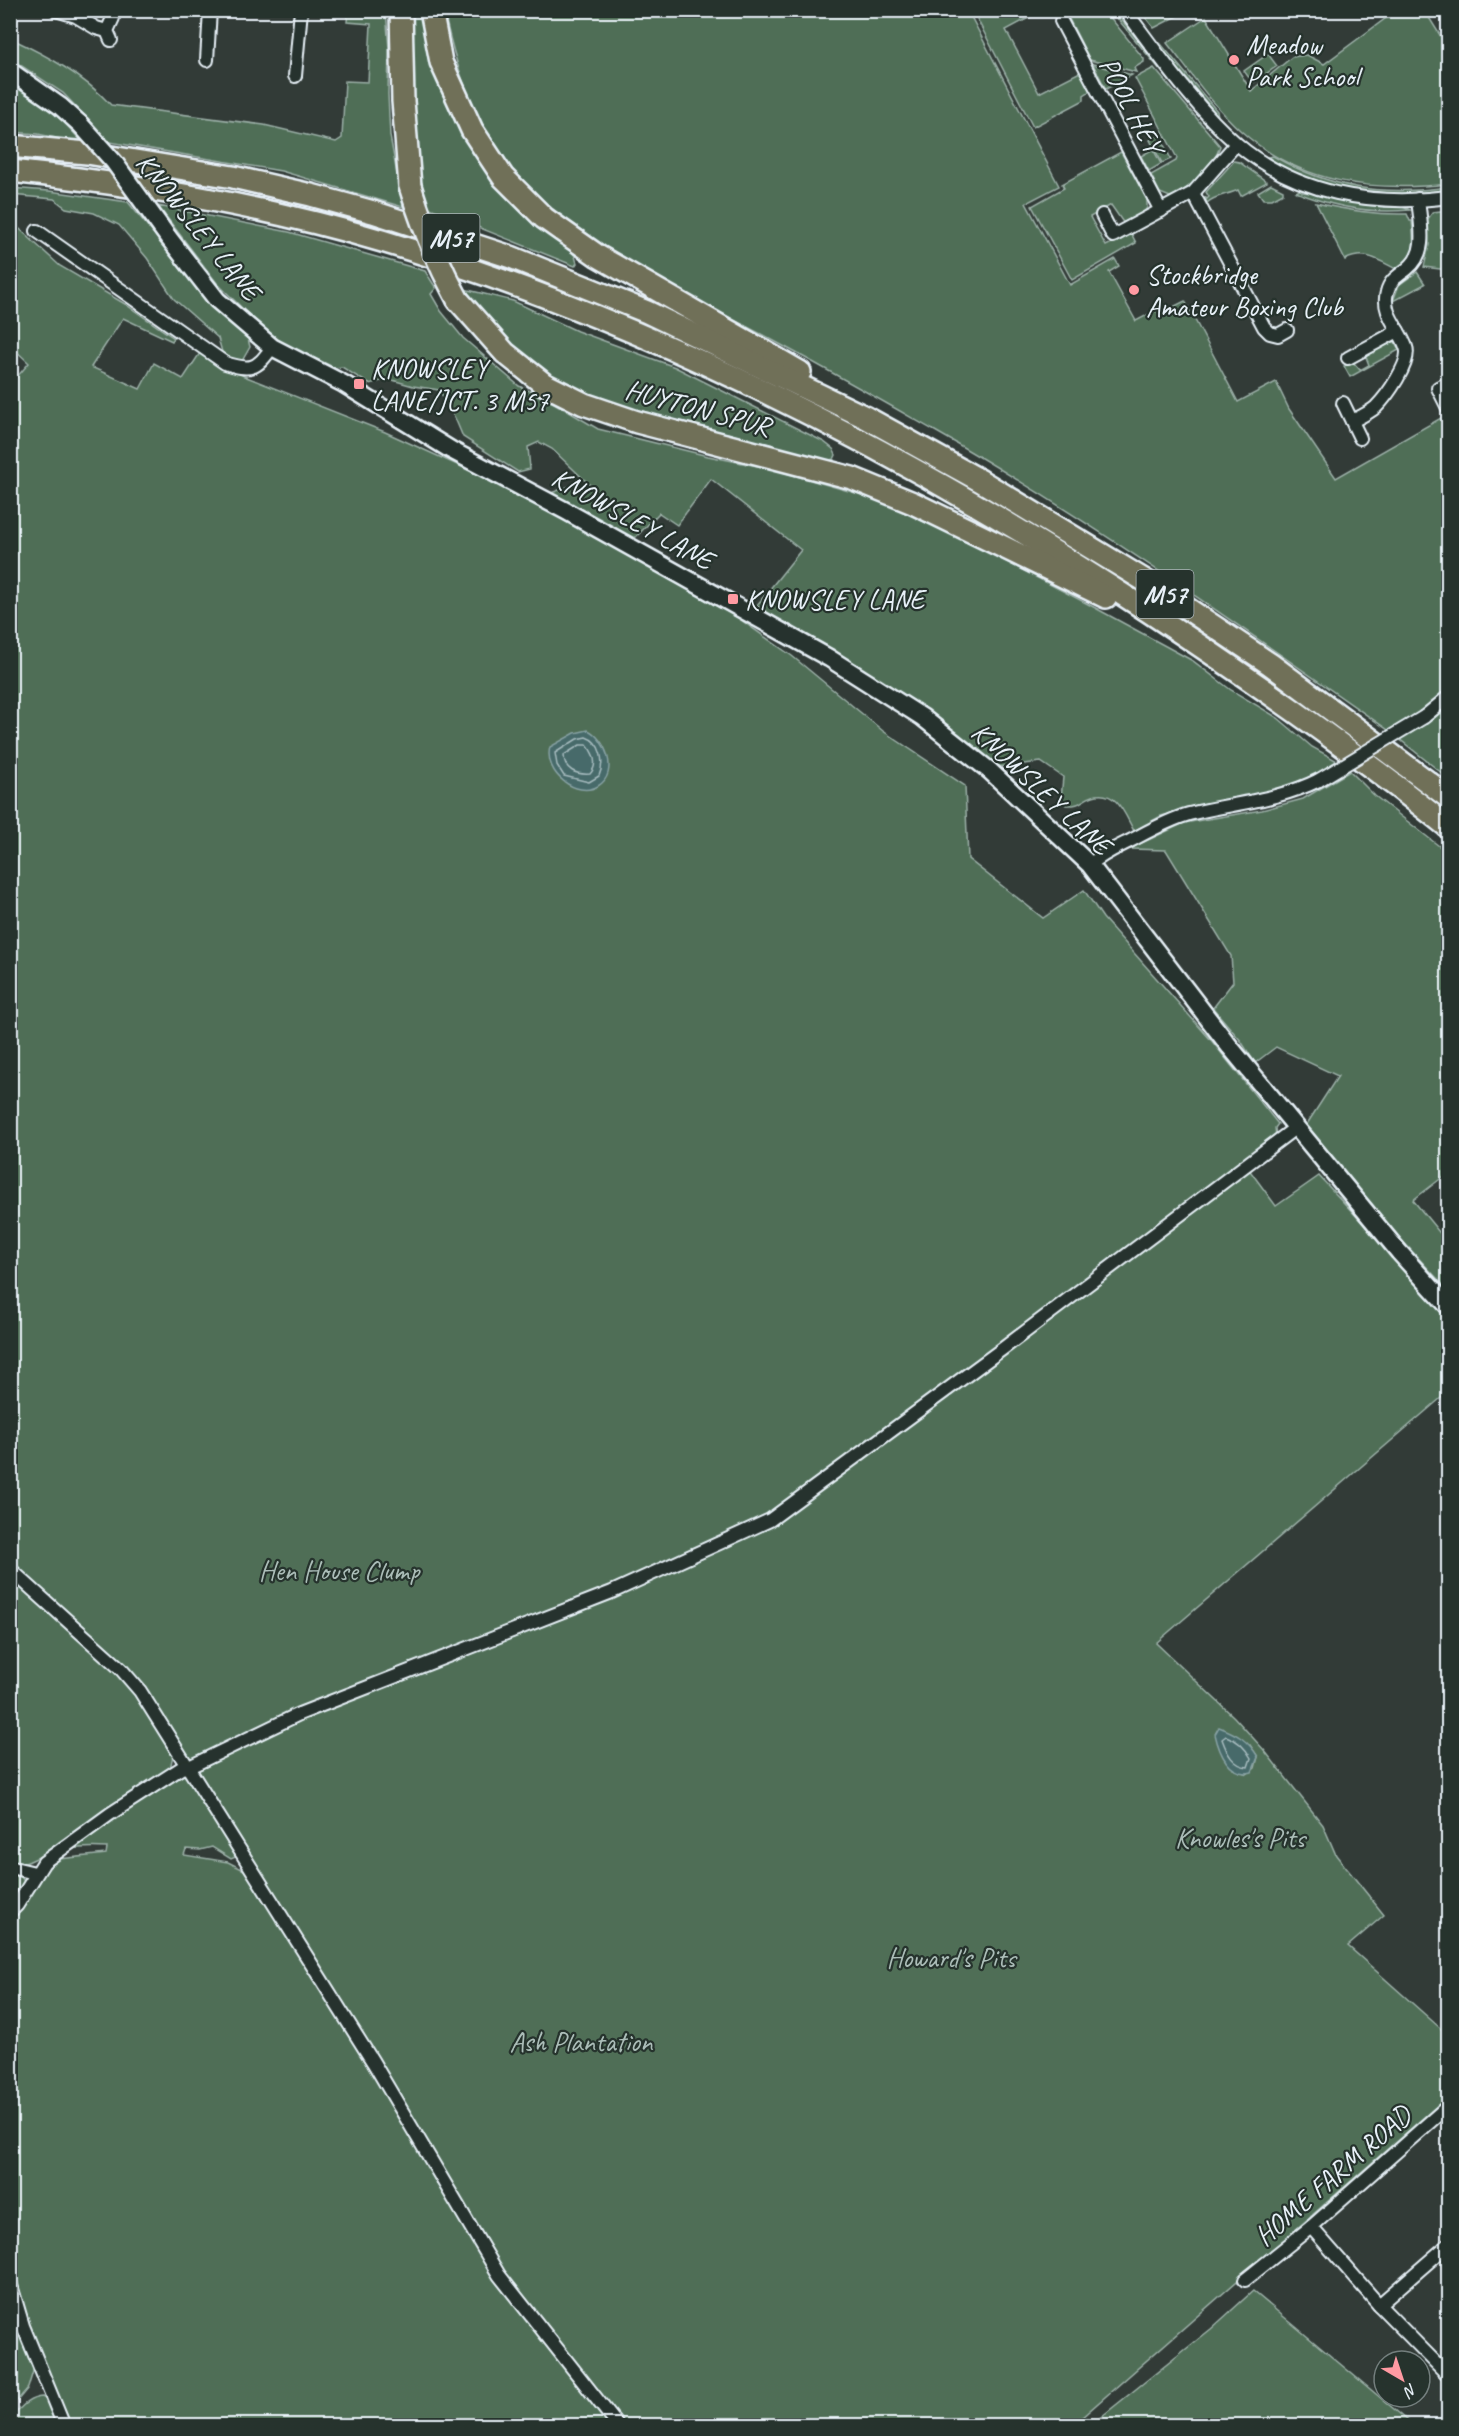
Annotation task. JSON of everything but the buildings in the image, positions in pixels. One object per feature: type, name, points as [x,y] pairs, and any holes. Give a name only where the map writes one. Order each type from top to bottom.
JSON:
[{"type":"highway","name":"HUYTON SPUR","points":[[400,10],[403,101],[410,186],[422,225],[458,300],[505,353],[544,384],[584,404],[637,422],[769,455],[862,482],[914,503],[1220,658]]},
{"type":"highway","name":"M57","points":[[431,10],[441,62],[471,130],[503,177],[544,218],[598,256],[797,369],[865,417]]},
{"type":"highway","name":"M57","points":[[10,146],[87,153],[233,177],[373,212],[511,257],[647,312],[865,417],[981,481],[1149,583],[1270,664],[1449,797]]},
{"type":"highway","name":"M57","points":[[10,171],[102,181],[234,204],[381,240],[507,281],[732,376],[890,456],[1032,538],[1220,658],[1318,726],[1449,827]]},
{"type":"main road","name":"KNOWSLEY LANE","points":[[10,71],[53,100],[80,124],[114,162],[217,300],[272,347],[344,384],[451,450],[566,511],[829,658],[912,711],[990,771],[1090,865],[1295,1128],[1399,1252],[1449,1306]]},
{"type":"street","points":[[56,10],[76,16],[109,35],[113,18]]},
{"type":"street","points":[[207,63],[210,10]]},
{"type":"street","points":[[302,10],[292,77],[306,84]]},
{"type":"street","points":[[1125,10],[1193,96],[1236,144],[1282,174],[1324,191],[1370,200],[1449,197]]},
{"type":"street","name":"POOL HEY","points":[[1061,21],[1161,211]]},
{"type":"street","points":[[1102,214],[1113,236],[1161,211],[1193,193],[1236,144]]},
{"type":"street","points":[[1193,193],[1264,327],[1270,333],[1278,335],[1287,330]]},
{"type":"street","points":[[1352,421],[1378,405],[1405,365],[1407,349],[1387,312],[1385,299],[1389,285],[1394,278],[1407,269],[1420,254],[1422,244],[1418,199]]},
{"type":"street","points":[[37,231],[225,363],[244,369],[254,367],[263,360],[272,347]]},
{"type":"street","points":[[1356,358],[1398,331]]},
{"type":"street","points":[[1449,383],[1438,388],[1449,408]]},
{"type":"street","points":[[1343,403],[1360,438]]},
{"type":"street","points":[[1090,865],[1106,853],[1168,821],[1187,814],[1274,797],[1292,792],[1318,780],[1424,717],[1449,697]]},
{"type":"street","points":[[10,1912],[26,1892],[35,1873],[44,1862],[186,1766],[299,1714],[612,1592],[770,1520],[945,1392],[1295,1128]]},
{"type":"street","points":[[10,1569],[132,1681],[373,2062],[499,2275],[618,2426]]},
{"type":"street","points":[[10,1867],[35,1873]]},
{"type":"street","name":"HOME FARM ROAD","points":[[1245,2280],[1311,2227],[1449,2106]]},
{"type":"street","points":[[1311,2227],[1379,2305],[1449,2375]]},
{"type":"street","points":[[1379,2305],[1449,2245]]},
{"type":"street","points":[[10,2282],[23,2325],[64,2426]]},
{"type":"green space","points":[[1397,10],[1425,11],[1448,48],[1448,184],[1392,187],[1365,185],[1313,173],[1288,163],[1264,149],[1241,131],[1221,111],[1167,43],[1206,17],[1251,91],[1292,57],[1307,55],[1324,64]]},
{"type":"green space","points":[[348,11],[386,11],[390,136],[403,207],[281,171],[110,142],[63,93],[11,59],[10,38],[64,67],[89,84],[111,105],[264,125],[336,142],[342,138],[345,81],[368,82],[371,24],[347,22]]},
{"type":"green space","points":[[409,11],[421,11],[440,82],[575,256],[577,263],[575,266],[425,206],[414,158]]},
{"type":"green space","points":[[444,11],[968,11],[1059,186],[1026,203],[1070,285],[1115,259],[1119,266],[1109,272],[1136,321],[1157,310],[1159,314],[1185,301],[1238,402],[1276,382],[1289,409],[1336,478],[1448,414],[1448,691],[1422,712],[1391,732],[1166,576],[1052,501],[935,431],[634,266],[605,247],[548,205],[522,181],[493,144],[462,79]]},
{"type":"green space","points":[[973,11],[1042,11],[1006,30],[1039,93],[1080,72],[1090,91],[1084,95],[1084,100],[1033,127]]},
{"type":"green space","points":[[1065,11],[1105,11],[1144,59],[1144,62],[1134,68],[1136,72],[1090,60]]},
{"type":"green space","points":[[1111,11],[1114,11],[1120,18],[1207,126]]},
{"type":"green space","points":[[1140,11],[1187,11],[1154,28]]},
{"type":"green space","points":[[1161,44],[1217,111],[1218,116],[1161,48]]},
{"type":"green space","points":[[1268,54],[1277,66],[1253,83],[1244,71]]},
{"type":"green space","points":[[1093,64],[1132,75],[1106,89]]},
{"type":"green space","points":[[1154,68],[1220,146],[1213,161],[1200,176],[1185,189],[1170,197],[1160,193],[1151,175],[1176,161],[1177,158],[1135,78]]},
{"type":"green space","points":[[10,80],[59,117],[84,144],[38,134],[11,132]]},
{"type":"green space","points":[[1159,135],[1171,159],[1162,163],[1150,140]]},
{"type":"green space","points":[[1153,149],[1161,164],[1149,171],[1141,156]]},
{"type":"green space","points":[[1121,152],[1147,200],[1147,208],[1143,213],[1125,223],[1111,205],[1090,217],[1106,246],[1131,233],[1136,243],[1072,280],[1032,206],[1064,188],[1062,184]]},
{"type":"green space","points":[[1273,156],[1337,183],[1379,190],[1424,190],[1448,187],[1448,190],[1379,193],[1332,186],[1309,179],[1268,157]]},
{"type":"green space","points":[[1234,161],[1239,162],[1267,182],[1241,196],[1238,190],[1214,198],[1207,203],[1205,197],[1207,199],[1209,197],[1206,192]]},
{"type":"green space","points":[[1271,184],[1283,190],[1283,193],[1272,199],[1263,199],[1258,192]]},
{"type":"green space","points":[[10,188],[128,202],[208,301],[248,339],[250,347],[242,361],[232,360],[222,352],[218,338],[174,299],[147,258],[119,225],[94,213],[66,208],[54,199],[11,195]]},
{"type":"green space","points":[[1302,189],[1302,192],[1358,204],[1394,206],[1410,210],[1381,211],[1352,208],[1324,202],[1296,192]]},
{"type":"green space","points":[[1316,203],[1361,212],[1407,214],[1412,221],[1414,243],[1411,254],[1396,269],[1365,256],[1345,260]]},
{"type":"green space","points":[[158,206],[289,232],[425,271],[436,288],[431,294],[441,311],[463,338],[519,386],[554,403],[598,429],[772,469],[873,498],[970,543],[1193,661],[1231,690],[1278,718],[1312,747],[1339,762],[1311,778],[1286,787],[1161,816],[1134,831],[1119,805],[1108,796],[1093,796],[1078,804],[1066,805],[1061,799],[1063,777],[1041,762],[997,767],[753,610],[801,550],[711,479],[677,525],[659,513],[633,540],[551,493],[573,485],[593,488],[552,449],[539,442],[528,447],[530,469],[518,472],[463,437],[439,390],[389,379],[369,384],[342,367],[335,368],[281,342],[217,283]]},
{"type":"green space","points":[[1448,210],[1448,270],[1424,267],[1429,245],[1427,220],[1433,212]]},
{"type":"green space","points":[[11,221],[60,266],[125,304],[174,338],[172,341],[123,318],[91,367],[140,389],[154,363],[183,379],[200,353],[244,376],[385,432],[510,489],[738,618],[792,656],[883,731],[965,786],[968,859],[1043,918],[1084,890],[1103,918],[1211,1040],[1278,1124],[1275,1128],[1276,1136],[1248,1168],[1276,1206],[1319,1176],[1448,1315],[1448,1392],[1156,1643],[1234,1717],[1264,1750],[1323,1825],[1336,1855],[1384,1915],[1348,1946],[1448,2035],[1448,2096],[1073,2425],[622,2425],[507,2278],[240,1855],[231,1859],[212,1847],[200,1850],[186,1849],[184,1855],[228,1862],[246,1871],[457,2210],[613,2425],[68,2425],[34,2368],[28,2388],[17,2401],[11,2401],[10,2296],[13,2303],[21,2296],[10,2269],[11,1872],[20,1875],[25,1883],[59,1859],[106,1854],[107,1848],[61,1850],[26,1863],[11,1864],[10,385],[29,363],[11,346]],"holes":[[[161,1736],[187,1759],[191,1760],[170,1769],[173,1755]],[[1250,1745],[1258,1757],[1255,1768],[1247,1774],[1233,1769]]]},
{"type":"green space","points":[[1417,272],[1425,284],[1393,301],[1399,285]]},
{"type":"green space","points":[[460,288],[513,301],[577,331],[675,367],[824,442],[833,449],[836,455],[834,459],[826,461],[727,433],[675,423],[579,391],[548,376],[524,360]]},
{"type":"green space","points":[[1389,342],[1395,342],[1399,350],[1350,377],[1344,366],[1353,362],[1360,370],[1369,365],[1366,357],[1369,353]]},
{"type":"green space","points":[[1448,703],[1448,778],[1398,738]]},
{"type":"green space","points":[[1350,771],[1375,796],[1448,853],[1448,1173],[1413,1200],[1448,1243],[1448,1290],[1384,1221],[1305,1127],[1338,1076],[1276,1047],[1255,1063],[1241,1041],[1213,1008],[1233,982],[1231,956],[1166,850],[1129,849],[1184,823],[1262,810],[1303,799]]},
{"type":"green space","points":[[1253,2291],[1372,2391],[1372,2409],[1394,2409],[1413,2425],[1091,2425],[1211,2329]]},
{"type":"green space","points":[[42,2397],[52,2403],[60,2425],[11,2425],[10,2419],[24,2405],[32,2399]]},
{"type":"water","points":[[588,730],[600,740],[608,756],[609,765],[605,780],[598,786],[581,789],[564,781],[557,774],[549,757],[550,747],[575,733]]},
{"type":"water","points":[[1219,1727],[1242,1738],[1254,1751],[1258,1757],[1252,1772],[1237,1771],[1226,1762],[1215,1734]]},
{"type":"place","name":"Meadow Park School","points":[[1234,60]]},
{"type":"place","name":"Stockbridge Amateur Boxing Club","points":[[1134,290]]},
{"type":"place","name":"KNOWSLEY LANE/JCT. 3 M57","points":[[359,384]]},
{"type":"place","name":"KNOWSLEY LANE","points":[[733,599]]},
{"type":"park label","name":"Hen House Clump","points":[[339,1570]]},
{"type":"park label","name":"Knowles's Pits","points":[[1240,1837]]},
{"type":"park label","name":"Howard's Pits","points":[[951,1957]]},
{"type":"park label","name":"Ash Plantation","points":[[581,2041]]}]
